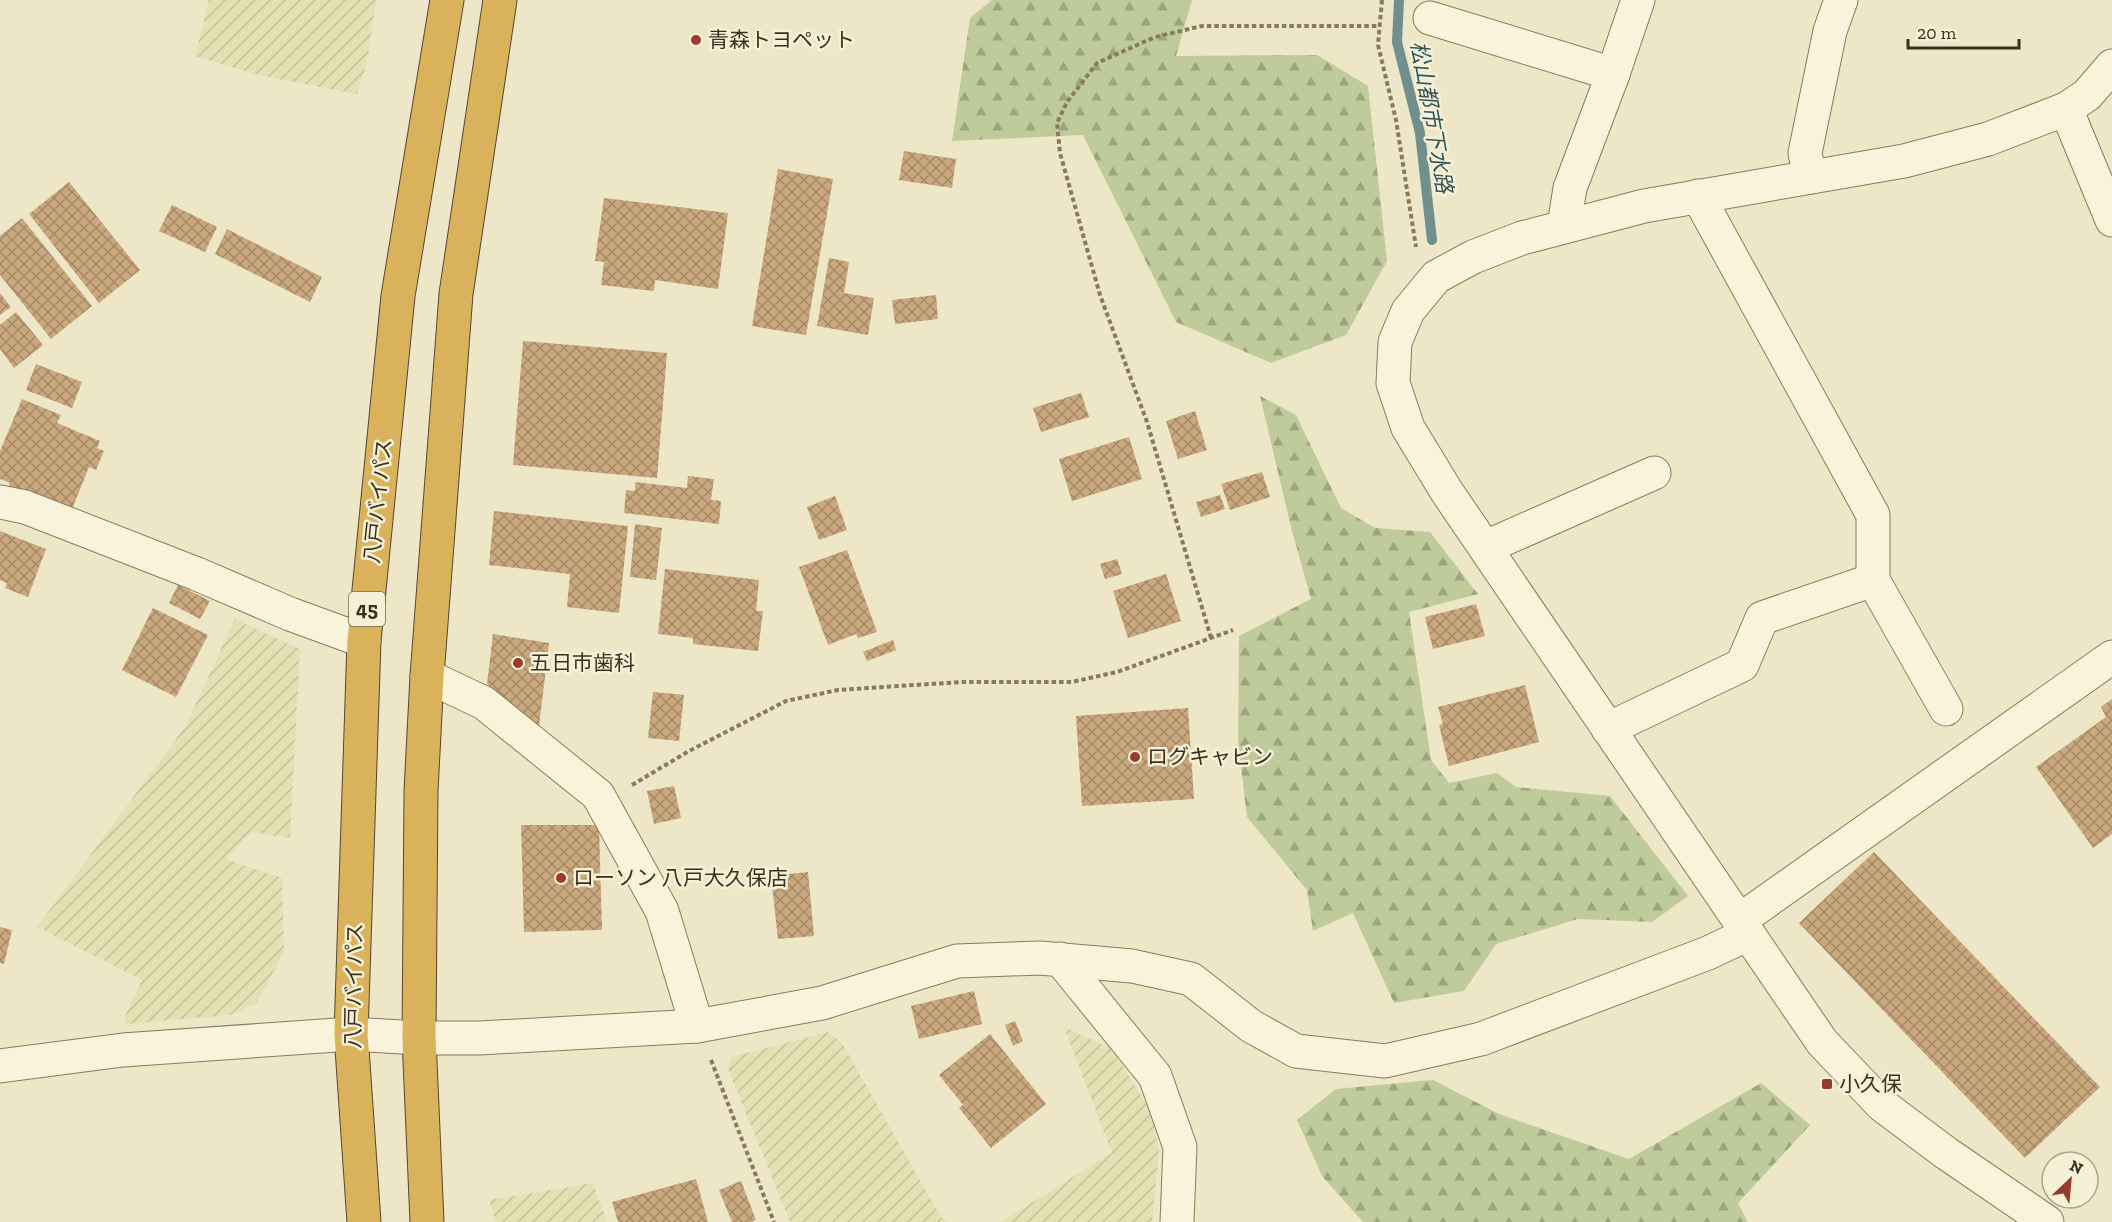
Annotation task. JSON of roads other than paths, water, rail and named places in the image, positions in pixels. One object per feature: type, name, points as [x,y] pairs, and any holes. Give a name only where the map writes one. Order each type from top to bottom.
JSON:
[{"type":"highway","name":"八戸バイパス","points":[[364,1222],[351,1034],[364,641],[398,296],[447,0]]},
{"type":"highway","points":[[427,1222],[419,1038],[421,791],[427,676],[456,294],[500,0]]},
{"type":"street","points":[[1564,226],[1570,188],[1638,0]]},
{"type":"street","points":[[1810,177],[1805,153],[1830,31],[1841,0]]},
{"type":"street","points":[[1430,18],[1613,74]]},
{"type":"street","points":[[2047,1222],[1946,1153],[1882,1105],[1822,1042],[1447,492],[1408,428],[1393,383],[1395,342],[1408,311],[1436,277],[1473,256],[1522,238],[1644,206],[1904,161],[1988,139],[2066,109],[2087,95],[2112,66]]},
{"type":"street","points":[[2066,109],[2112,220]]},
{"type":"street","points":[[1698,196],[1873,515],[1873,580],[1946,709]]},
{"type":"street","points":[[1486,547],[1654,473]]},
{"type":"street","points":[[0,502],[25,507],[197,574],[290,614],[364,641]]},
{"type":"street","points":[[1608,729],[1742,664],[1762,618],[1873,580]]},
{"type":"street","points":[[0,1066],[123,1050],[351,1034],[419,1038],[480,1038],[697,1026],[822,1003],[957,961],[1040,958],[1132,966],[1191,979],[1251,1026],[1296,1050],[1385,1061],[1481,1039],[1708,953],[2112,657]]},
{"type":"street","points":[[427,676],[484,703],[598,795],[662,911],[697,1026]]},
{"type":"street","points":[[1060,959],[1155,1076],[1180,1147],[1177,1222]]},
{"type":"waterway","name":"松山都市下水路","points":[[1399,0],[1397,42],[1420,133],[1432,240]]},
{"type":"place","name":"青森トヨペット","points":[[696,40]]},
{"type":"place","name":"五日市歯科","points":[[518,663]]},
{"type":"place","name":"ログキャビン","points":[[1135,757]]},
{"type":"place","name":"ローソン 八戸大久保店","points":[[561,878]]},
{"type":"place","name":"小久保","points":[[1827,1084]]}]
